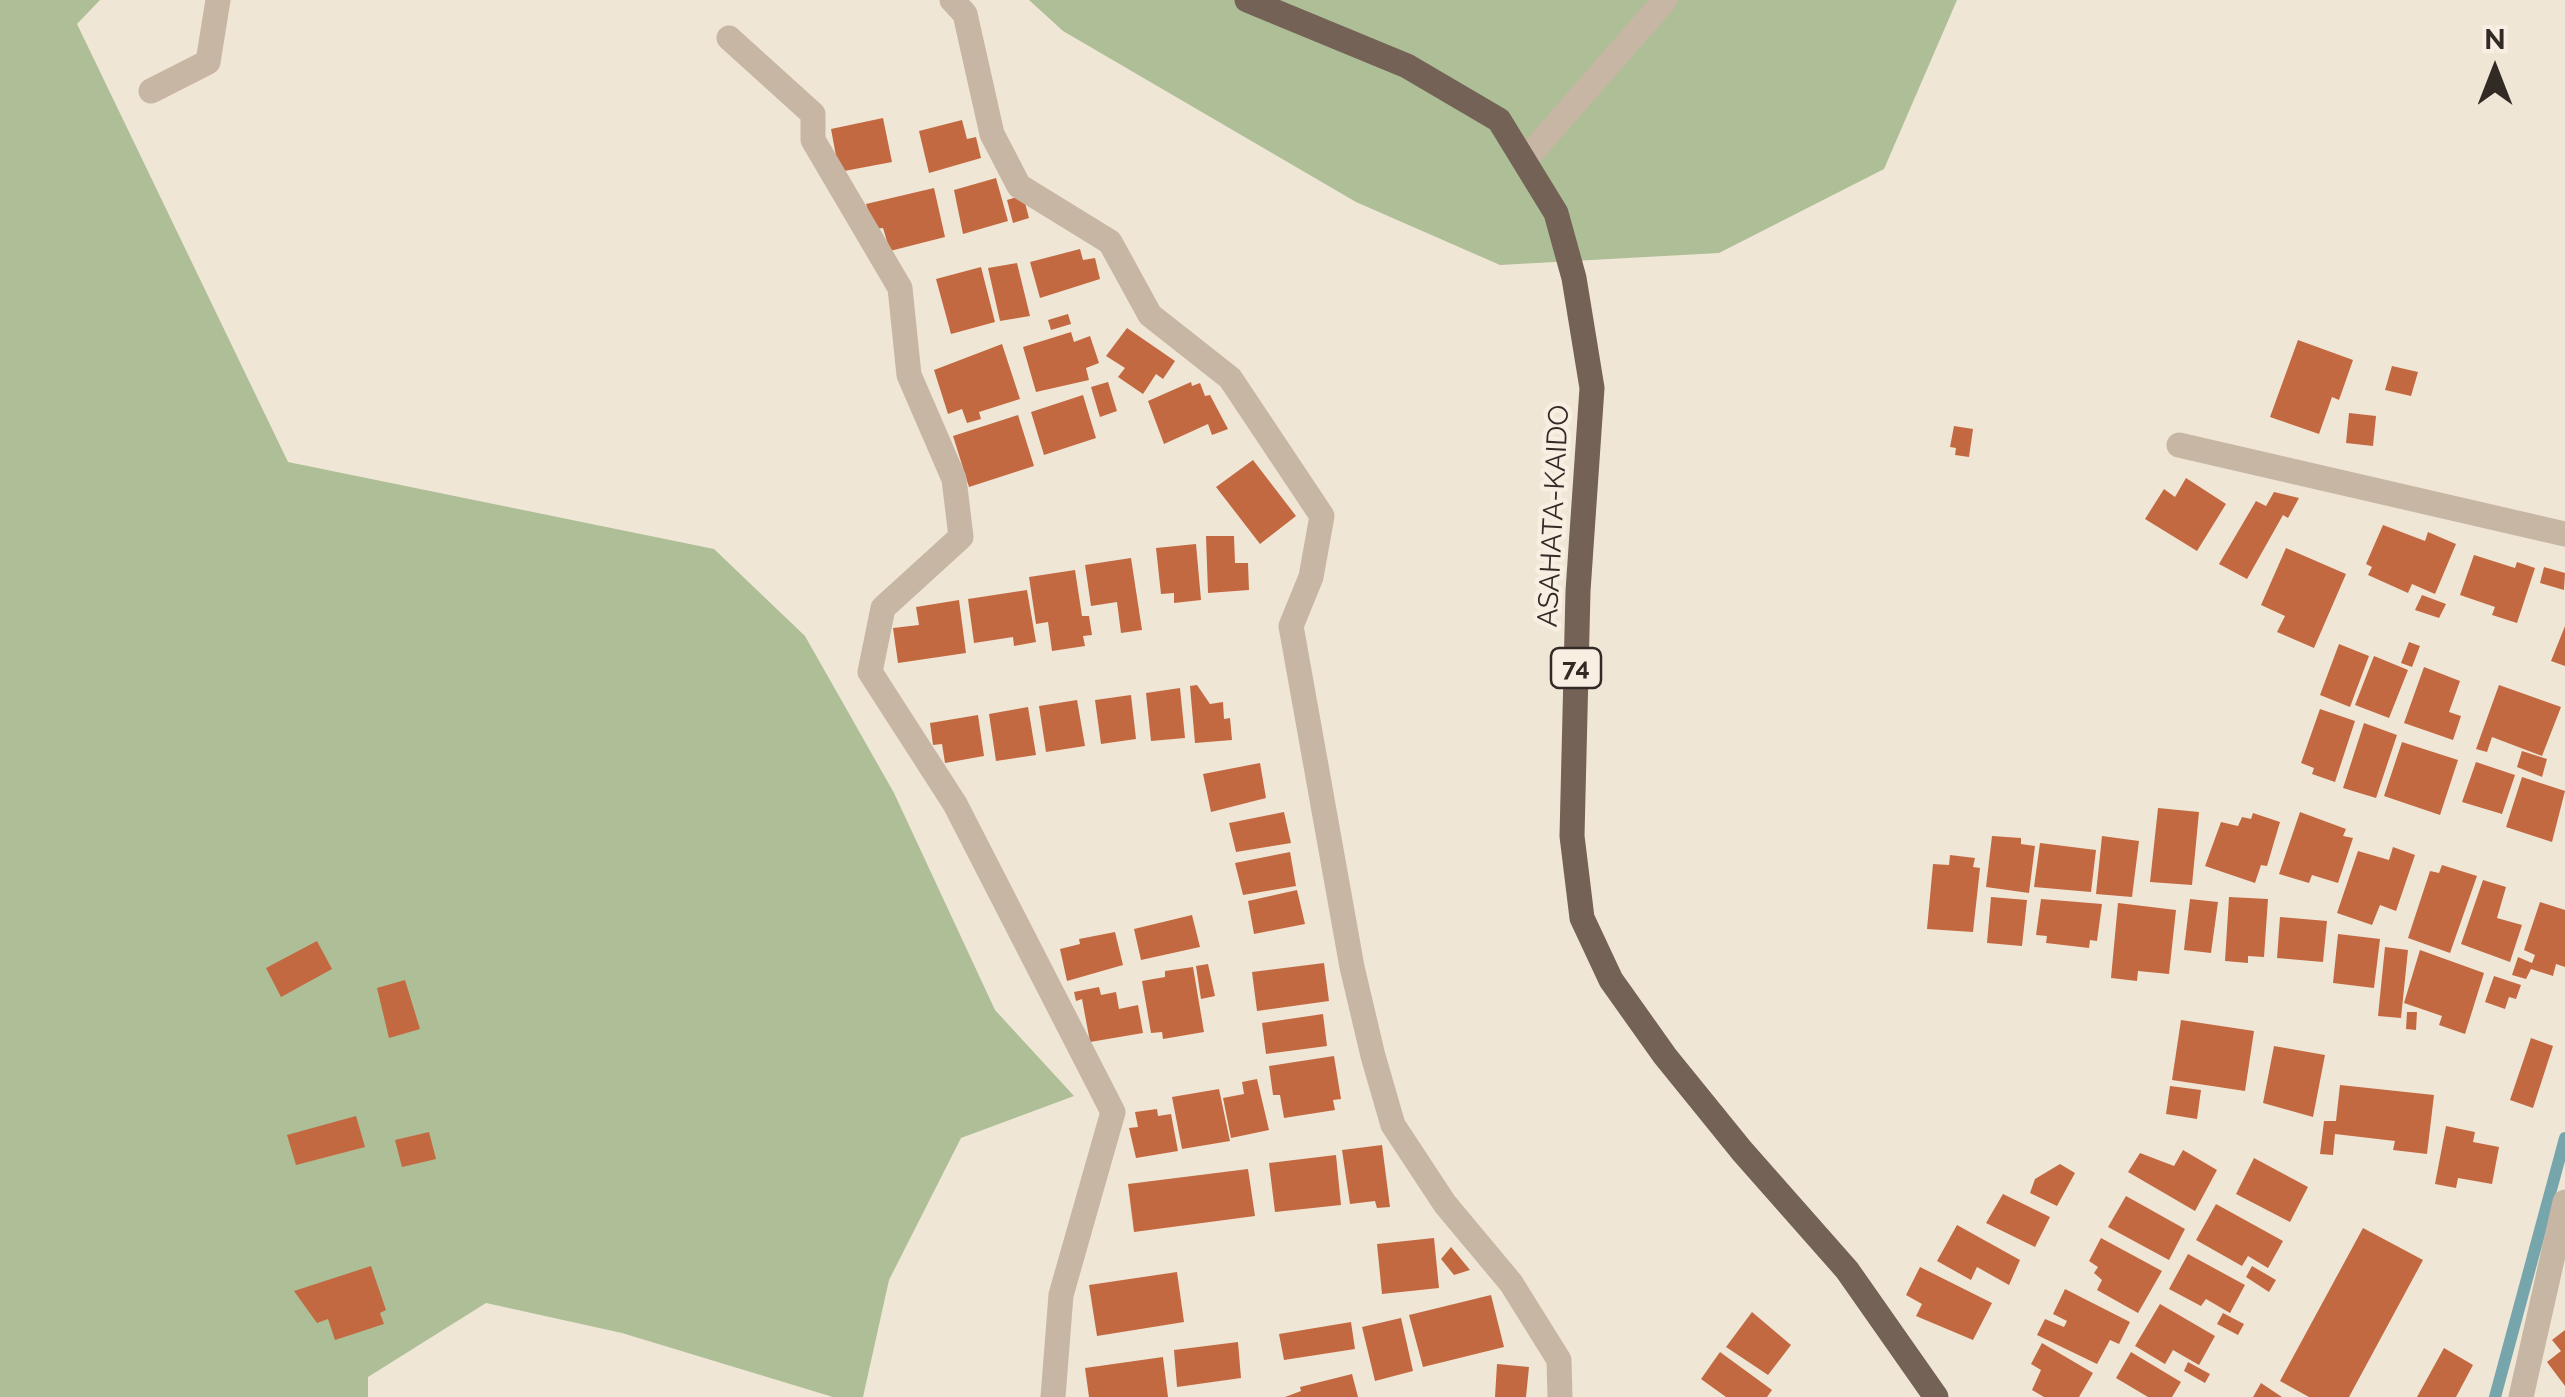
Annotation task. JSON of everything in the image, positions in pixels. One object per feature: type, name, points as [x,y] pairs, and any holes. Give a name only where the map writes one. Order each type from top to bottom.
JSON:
[{"type":"main road","name":"ASAHATA-KAIDO","points":[[1247,0],[1407,66],[1499,120],[1556,213],[1574,278],[1592,388],[1578,591],[1573,818],[1582,918],[1611,980],[1665,1056],[1742,1152],[1847,1270],[1936,1397]]},
{"type":"street","points":[[151,91],[208,62],[218,0]]},
{"type":"street","points":[[952,0],[965,14],[992,134],[1020,186],[1110,242],[1150,315],[1230,378],[1322,516],[1311,577],[1291,626],[1352,967],[1372,1056],[1393,1125],[1444,1204],[1512,1283],[1559,1360],[1560,1397]]},
{"type":"street","points":[[1526,159],[1665,0]]},
{"type":"street","points":[[729,38],[813,114],[813,140],[900,288],[910,375],[954,479],[961,537],[883,608],[870,672],[955,804],[1113,1112],[1062,1295],[1053,1397]]},
{"type":"street","points":[[2179,445],[2565,534]]},
{"type":"street","points":[[2521,1397],[2565,1202]]},
{"type":"green space","points":[[0,0],[100,0],[77,24],[288,462],[714,549],[805,636],[894,793],[995,1010],[1074,1096],[961,1138],[889,1280],[863,1397],[833,1397],[622,1333],[486,1303],[368,1377],[368,1397],[0,1397]]},
{"type":"green space","points":[[1029,0],[1957,0],[1884,169],[1719,253],[1500,265],[1356,202],[1063,31]]},
{"type":"building","points":[[883,118],[892,162],[839,172],[831,129]]},
{"type":"building","points":[[962,120],[967,139],[976,137],[981,158],[929,173],[919,131]]},
{"type":"building","points":[[996,178],[1008,221],[963,234],[954,190]]},
{"type":"building","points":[[934,188],[945,237],[890,251],[883,228],[874,229],[866,204]]},
{"type":"building","points":[[1023,195],[1029,218],[1013,223],[1007,200]]},
{"type":"building","points":[[1080,249],[1083,260],[1095,258],[1100,279],[1040,298],[1030,262]]},
{"type":"building","points":[[1017,263],[1030,316],[1000,321],[988,268]]},
{"type":"building","points":[[981,267],[995,322],[951,334],[936,279]]},
{"type":"building","points":[[1068,314],[1071,324],[1051,330],[1048,320]]},
{"type":"building","points":[[1127,328],[1175,361],[1163,379],[1156,374],[1143,394],[1118,377],[1125,368],[1106,356]]},
{"type":"building","points":[[1071,332],[1074,342],[1090,336],[1099,363],[1086,368],[1089,380],[1036,392],[1023,347]]},
{"type":"building","points":[[2298,340],[2353,360],[2339,400],[2332,397],[2319,434],[2270,417]]},
{"type":"building","points":[[1002,344],[1020,399],[979,412],[981,419],[967,423],[962,409],[948,414],[934,370]]},
{"type":"building","points":[[2392,366],[2418,372],[2411,396],[2385,390]]},
{"type":"building","points":[[1108,382],[1117,411],[1100,417],[1091,387]]},
{"type":"building","points":[[1191,382],[1192,386],[1200,383],[1205,396],[1210,395],[1228,429],[1212,435],[1208,424],[1164,444],[1148,401]]},
{"type":"building","points":[[1083,395],[1096,438],[1044,455],[1031,412]]},
{"type":"building","points":[[2349,413],[2376,416],[2373,446],[2346,443]]},
{"type":"building","points":[[1018,415],[1034,466],[969,487],[953,436]]},
{"type":"building","points":[[1954,426],[1973,429],[1969,457],[1955,455],[1956,448],[1950,447]]},
{"type":"building","points":[[1253,460],[1296,516],[1260,544],[1216,487]]},
{"type":"building","points":[[2186,478],[2226,504],[2197,551],[2145,519],[2164,489],[2175,497]]},
{"type":"building","points":[[2274,492],[2299,498],[2288,518],[2283,515],[2247,579],[2219,564],[2256,501],[2266,506]]},
{"type":"building","points":[[2383,525],[2425,541],[2428,532],[2456,544],[2435,594],[2412,584],[2408,593],[2368,575],[2372,567],[2366,564]]},
{"type":"building","points":[[1206,536],[1234,536],[1235,563],[1248,563],[1249,590],[1208,593]]},
{"type":"building","points":[[1196,544],[1201,600],[1174,603],[1174,593],[1161,594],[1156,548]]},
{"type":"building","points":[[2286,548],[2346,574],[2314,648],[2277,632],[2285,616],[2261,605]]},
{"type":"building","points":[[2474,555],[2515,568],[2517,562],[2535,568],[2517,623],[2492,615],[2495,607],[2460,595]]},
{"type":"building","points":[[1131,558],[1142,630],[1121,633],[1117,602],[1091,606],[1085,565]]},
{"type":"building","points":[[2544,567],[2565,573],[2564,590],[2540,583]]},
{"type":"building","points":[[1075,570],[1082,616],[1089,616],[1092,635],[1083,636],[1085,646],[1052,651],[1048,622],[1036,624],[1029,577]]},
{"type":"building","points":[[1027,590],[1036,642],[1014,646],[1013,637],[974,643],[968,599]]},
{"type":"building","points":[[2422,595],[2446,604],[2439,618],[2415,610]]},
{"type":"building","points":[[959,600],[966,653],[898,663],[893,628],[919,625],[916,607]]},
{"type":"building","points":[[2565,626],[2565,666],[2551,661]]},
{"type":"building","points":[[2409,642],[2420,646],[2412,667],[2401,663]]},
{"type":"building","points":[[2339,644],[2369,656],[2350,707],[2320,695]]},
{"type":"building","points":[[2374,656],[2408,670],[2389,718],[2355,705]]},
{"type":"building","points":[[2424,667],[2460,681],[2449,712],[2461,716],[2453,740],[2404,723]]},
{"type":"building","points":[[1197,685],[1210,704],[1223,702],[1224,719],[1230,718],[1232,740],[1195,743],[1190,686]]},
{"type":"building","points":[[2499,685],[2561,707],[2542,756],[2492,737],[2487,752],[2476,749]]},
{"type":"building","points":[[1180,688],[1185,738],[1151,741],[1146,693]]},
{"type":"building","points":[[1131,695],[1136,739],[1101,744],[1095,700]]},
{"type":"building","points":[[1077,700],[1085,746],[1046,752],[1039,706]]},
{"type":"building","points":[[1028,707],[1036,755],[996,761],[989,714]]},
{"type":"building","points":[[2320,709],[2355,721],[2335,782],[2312,774],[2314,768],[2301,763]]},
{"type":"building","points":[[978,715],[984,756],[945,763],[942,744],[933,745],[930,723]]},
{"type":"building","points":[[2364,723],[2397,735],[2376,798],[2343,788]]},
{"type":"building","points":[[2402,742],[2458,760],[2440,815],[2384,796]]},
{"type":"building","points":[[2522,751],[2547,759],[2542,777],[2517,767]]},
{"type":"building","points":[[2476,762],[2515,775],[2502,814],[2462,802]]},
{"type":"building","points":[[1260,763],[1266,798],[1211,812],[1203,774]]},
{"type":"building","points":[[2522,777],[2565,791],[2552,842],[2506,827]]},
{"type":"building","points":[[2158,808],[2199,812],[2192,885],[2150,882]]},
{"type":"building","points":[[1284,812],[1291,843],[1236,852],[1229,823]]},
{"type":"building","points":[[2300,812],[2346,829],[2343,836],[2353,838],[2338,883],[2312,875],[2309,883],[2279,874]]},
{"type":"building","points":[[2253,813],[2280,822],[2267,866],[2261,865],[2255,883],[2205,866],[2221,822],[2238,826],[2242,817],[2251,819]]},
{"type":"building","points":[[1992,836],[2021,838],[2021,844],[2035,846],[2029,893],[1986,887]]},
{"type":"building","points":[[2102,836],[2139,841],[2132,897],[2096,894]]},
{"type":"building","points":[[2040,843],[2096,850],[2091,892],[2034,887]]},
{"type":"building","points":[[2393,847],[2415,855],[2396,911],[2380,905],[2372,925],[2337,913],[2358,851],[2389,860]]},
{"type":"building","points":[[1290,852],[1296,886],[1243,895],[1235,863]]},
{"type":"building","points":[[1950,855],[1975,858],[1973,867],[1980,868],[1973,932],[1927,929],[1933,864],[1949,865]]},
{"type":"building","points":[[2442,865],[2477,876],[2450,953],[2408,938],[2430,871],[2439,873]]},
{"type":"building","points":[[2483,880],[2506,887],[2497,918],[2522,925],[2510,962],[2461,944]]},
{"type":"building","points":[[1297,890],[1305,924],[1254,934],[1248,901]]},
{"type":"building","points":[[1991,897],[2027,900],[2022,946],[1987,943]]},
{"type":"building","points":[[2229,897],[2268,899],[2264,957],[2248,956],[2248,963],[2225,961]]},
{"type":"building","points":[[2041,899],[2102,904],[2097,941],[2090,940],[2089,948],[2046,943],[2047,936],[2036,935]]},
{"type":"building","points":[[2190,899],[2218,902],[2211,953],[2184,950]]},
{"type":"building","points":[[2540,902],[2565,910],[2565,967],[2556,964],[2553,976],[2531,969],[2526,979],[2512,975],[2518,957],[2532,963],[2535,955],[2524,950]]},
{"type":"building","points":[[2118,903],[2176,910],[2169,974],[2138,971],[2137,981],[2111,978]]},
{"type":"building","points":[[1192,915],[1200,947],[1141,960],[1134,929]]},
{"type":"building","points":[[2280,917],[2327,921],[2323,962],[2277,958]]},
{"type":"building","points":[[1115,932],[1123,965],[1067,981],[1060,949],[1080,944],[1079,939]]},
{"type":"building","points":[[2338,934],[2380,939],[2374,988],[2333,983]]},
{"type":"building","points":[[317,941],[332,969],[281,997],[266,968]]},
{"type":"building","points":[[2385,947],[2408,950],[2401,1018],[2378,1016]]},
{"type":"building","points":[[2420,950],[2484,973],[2465,1034],[2439,1025],[2442,1016],[2404,1003]]},
{"type":"building","points":[[1324,963],[1329,1001],[1257,1011],[1252,972]]},
{"type":"building","points":[[1208,964],[1215,996],[1201,999],[1196,966]]},
{"type":"building","points":[[1193,967],[1204,1032],[1163,1039],[1162,1032],[1151,1033],[1142,981],[1165,977],[1165,971]]},
{"type":"building","points":[[2494,976],[2521,985],[2516,999],[2509,997],[2505,1009],[2485,1002]]},
{"type":"building","points":[[405,980],[420,1029],[389,1038],[377,988]]},
{"type":"building","points":[[1099,987],[1101,995],[1116,992],[1119,1009],[1138,1005],[1143,1033],[1090,1042],[1082,999],[1076,1001],[1074,992]]},
{"type":"building","points":[[2407,1012],[2417,1012],[2416,1030],[2406,1029]]},
{"type":"building","points":[[1323,1014],[1327,1046],[1266,1054],[1262,1023]]},
{"type":"building","points":[[2181,1020],[2254,1031],[2245,1091],[2172,1080]]},
{"type":"building","points":[[2531,1038],[2553,1046],[2533,1108],[2510,1100]]},
{"type":"building","points":[[2274,1046],[2325,1055],[2313,1117],[2263,1103]]},
{"type":"building","points":[[1334,1056],[1341,1099],[1333,1100],[1335,1110],[1284,1118],[1280,1095],[1273,1095],[1269,1066]]},
{"type":"building","points":[[1257,1079],[1269,1130],[1231,1138],[1223,1098],[1244,1094],[1242,1082]]},
{"type":"building","points":[[2340,1085],[2434,1095],[2427,1154],[2393,1150],[2395,1141],[2335,1134],[2333,1155],[2320,1154],[2324,1121],[2336,1121]]},
{"type":"building","points":[[2170,1086],[2201,1090],[2197,1119],[2166,1114]]},
{"type":"building","points":[[1219,1089],[1230,1141],[1182,1149],[1172,1097]]},
{"type":"building","points":[[1157,1109],[1158,1116],[1171,1114],[1178,1151],[1136,1158],[1129,1128],[1138,1127],[1135,1112]]},
{"type":"building","points":[[356,1116],[365,1147],[296,1165],[287,1135]]},
{"type":"building","points":[[2446,1126],[2475,1132],[2473,1142],[2499,1147],[2492,1184],[2458,1178],[2456,1188],[2435,1184]]},
{"type":"building","points":[[429,1132],[436,1159],[402,1167],[395,1140]]},
{"type":"building","points":[[1382,1145],[1390,1207],[1377,1208],[1375,1201],[1350,1204],[1342,1150]]},
{"type":"building","points":[[2183,1150],[2217,1170],[2195,1211],[2128,1172],[2140,1153],[2174,1166]]},
{"type":"building","points":[[1336,1155],[1341,1205],[1275,1212],[1269,1163]]},
{"type":"building","points":[[2254,1158],[2308,1187],[2290,1222],[2236,1194]]},
{"type":"building","points":[[2060,1164],[2075,1173],[2057,1206],[2030,1193],[2035,1179]]},
{"type":"building","points":[[1248,1169],[1255,1216],[1134,1232],[1128,1184]]},
{"type":"building","points":[[2003,1194],[2050,1217],[2035,1247],[1986,1223]]},
{"type":"building","points":[[2126,1196],[2185,1229],[2169,1260],[2108,1227]]},
{"type":"building","points":[[2216,1204],[2283,1241],[2268,1268],[2248,1256],[2242,1266],[2196,1240]]},
{"type":"building","points":[[1957,1225],[2020,1260],[2009,1285],[1977,1267],[1971,1280],[1937,1261]]},
{"type":"building","points":[[2363,1228],[2423,1260],[2349,1397],[2309,1397],[2280,1381]]},
{"type":"building","points":[[1434,1238],[1439,1288],[1382,1294],[1377,1244]]},
{"type":"building","points":[[2101,1238],[2162,1271],[2138,1313],[2097,1290],[2102,1280],[2094,1273],[2098,1267],[2089,1261]]},
{"type":"building","points":[[1451,1247],[1470,1270],[1454,1275],[1441,1259]]},
{"type":"building","points":[[2188,1254],[2245,1285],[2230,1313],[2206,1299],[2201,1306],[2169,1289]]},
{"type":"building","points":[[371,1266],[386,1310],[380,1313],[384,1324],[335,1340],[328,1319],[317,1323],[294,1291]]},
{"type":"building","points":[[2252,1266],[2276,1280],[2269,1292],[2246,1277]]},
{"type":"building","points":[[1920,1267],[1992,1303],[1973,1340],[1916,1316],[1922,1304],[1906,1295]]},
{"type":"building","points":[[1177,1272],[1184,1322],[1097,1336],[1089,1285]]},
{"type":"building","points":[[2065,1289],[2130,1322],[2119,1344],[2110,1340],[2097,1364],[2037,1335],[2045,1319],[2064,1327],[2067,1321],[2053,1314]]},
{"type":"building","points":[[1491,1295],[1504,1347],[1423,1367],[1409,1315]]},
{"type":"building","points":[[2160,1304],[2215,1336],[2199,1365],[2173,1350],[2165,1364],[2135,1346]]},
{"type":"building","points":[[1752,1312],[1791,1345],[1768,1375],[1726,1347]]},
{"type":"building","points":[[2223,1313],[2244,1324],[2238,1335],[2217,1324]]},
{"type":"building","points":[[1401,1318],[1413,1371],[1375,1381],[1362,1327]]},
{"type":"building","points":[[1351,1322],[1355,1349],[1284,1360],[1279,1334]]},
{"type":"building","points":[[2565,1330],[2565,1386],[2547,1362],[2561,1351],[2552,1340]]},
{"type":"building","points":[[1238,1342],[1241,1378],[1177,1387],[1174,1350]]},
{"type":"building","points":[[2042,1343],[2093,1373],[2079,1397],[2044,1397],[2032,1390],[2041,1370],[2031,1364]]},
{"type":"building","points":[[2444,1348],[2473,1365],[2456,1397],[2417,1397]]},
{"type":"building","points":[[1720,1352],[1772,1390],[1767,1397],[1726,1397],[1701,1379]]},
{"type":"building","points":[[2131,1352],[2181,1382],[2172,1397],[2148,1397],[2116,1378]]},
{"type":"building","points":[[1163,1357],[1168,1397],[1089,1397],[1085,1368]]},
{"type":"building","points":[[2188,1362],[2210,1374],[2205,1383],[2184,1371]]},
{"type":"building","points":[[1497,1364],[1529,1367],[1526,1397],[1495,1397]]},
{"type":"building","points":[[1352,1374],[1358,1397],[1285,1397],[1301,1391],[1300,1387]]},
{"type":"building","points":[[2261,1383],[2282,1397],[2253,1397]]},
{"type":"waterway","points":[[2495,1397],[2565,1138]]}]
